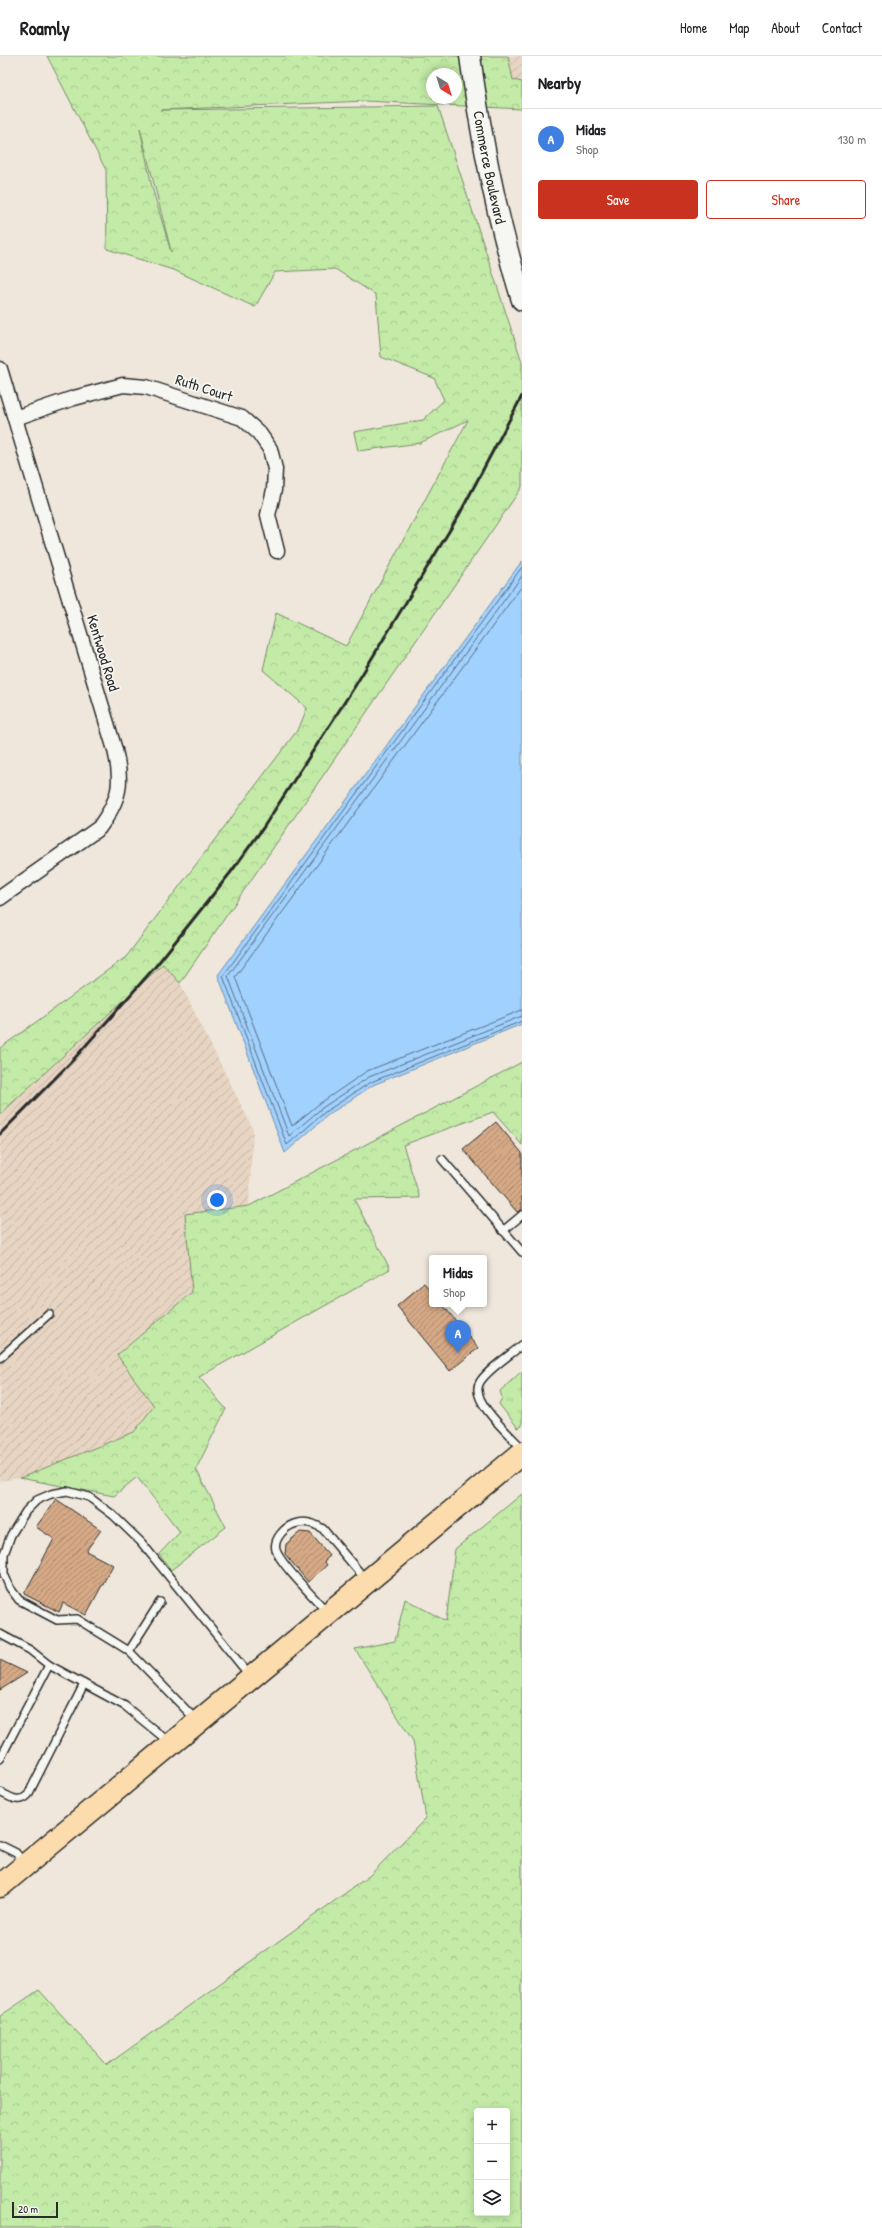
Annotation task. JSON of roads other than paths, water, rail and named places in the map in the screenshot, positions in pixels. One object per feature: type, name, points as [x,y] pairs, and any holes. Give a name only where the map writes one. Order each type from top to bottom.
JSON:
[{"type":"main road","name":"Commerce Boulevard","points":[[470,56],[484,153],[502,230],[522,300]]},
{"type":"main road","points":[[0,1886],[522,1454]]},
{"type":"street","name":"Kentwood Road","points":[[0,369],[115,750],[120,783],[111,811],[99,828],[0,898]]},
{"type":"street","name":"Ruth Court","points":[[15,418],[74,398],[123,385],[146,387],[242,418],[259,432],[266,444],[276,469],[274,490],[268,515],[277,551]]},
{"type":"lane","points":[[442,1159],[522,1252]]},
{"type":"lane","points":[[503,1231],[522,1215]]},
{"type":"lane","points":[[0,1358],[49,1314]]},
{"type":"lane","points":[[522,1345],[481,1380],[477,1391],[478,1398],[485,1407],[522,1448]]},
{"type":"lane","points":[[198,1722],[129,1651],[77,1619],[57,1620],[19,1600],[10,1588],[4,1574],[4,1554],[11,1535],[26,1510],[37,1500],[51,1494],[67,1491],[89,1497],[114,1515],[141,1542],[251,1677]]},
{"type":"lane","points":[[329,1614],[284,1562],[276,1549],[277,1540],[288,1528],[300,1522],[316,1524],[323,1529],[368,1582]]},
{"type":"lane","points":[[129,1651],[160,1602]]},
{"type":"lane","points":[[0,1634],[30,1650],[49,1665],[125,1706],[171,1744]]},
{"type":"lane","points":[[0,1759],[49,1665]]},
{"type":"lane","points":[[0,1792],[17,1800],[23,1799],[28,1795],[84,1684]]},
{"type":"lane","points":[[0,1845],[16,1853],[25,1865]]},
{"type":"water","points":[[522,561],[522,1024],[373,1085],[328,1115],[285,1153],[218,975]]},
{"type":"railway","points":[[0,1134],[73,1060],[155,967],[231,872],[263,828],[355,686],[459,515],[522,396]]},
{"type":"place","name":"Midas","points":[[458,1353]]}]
